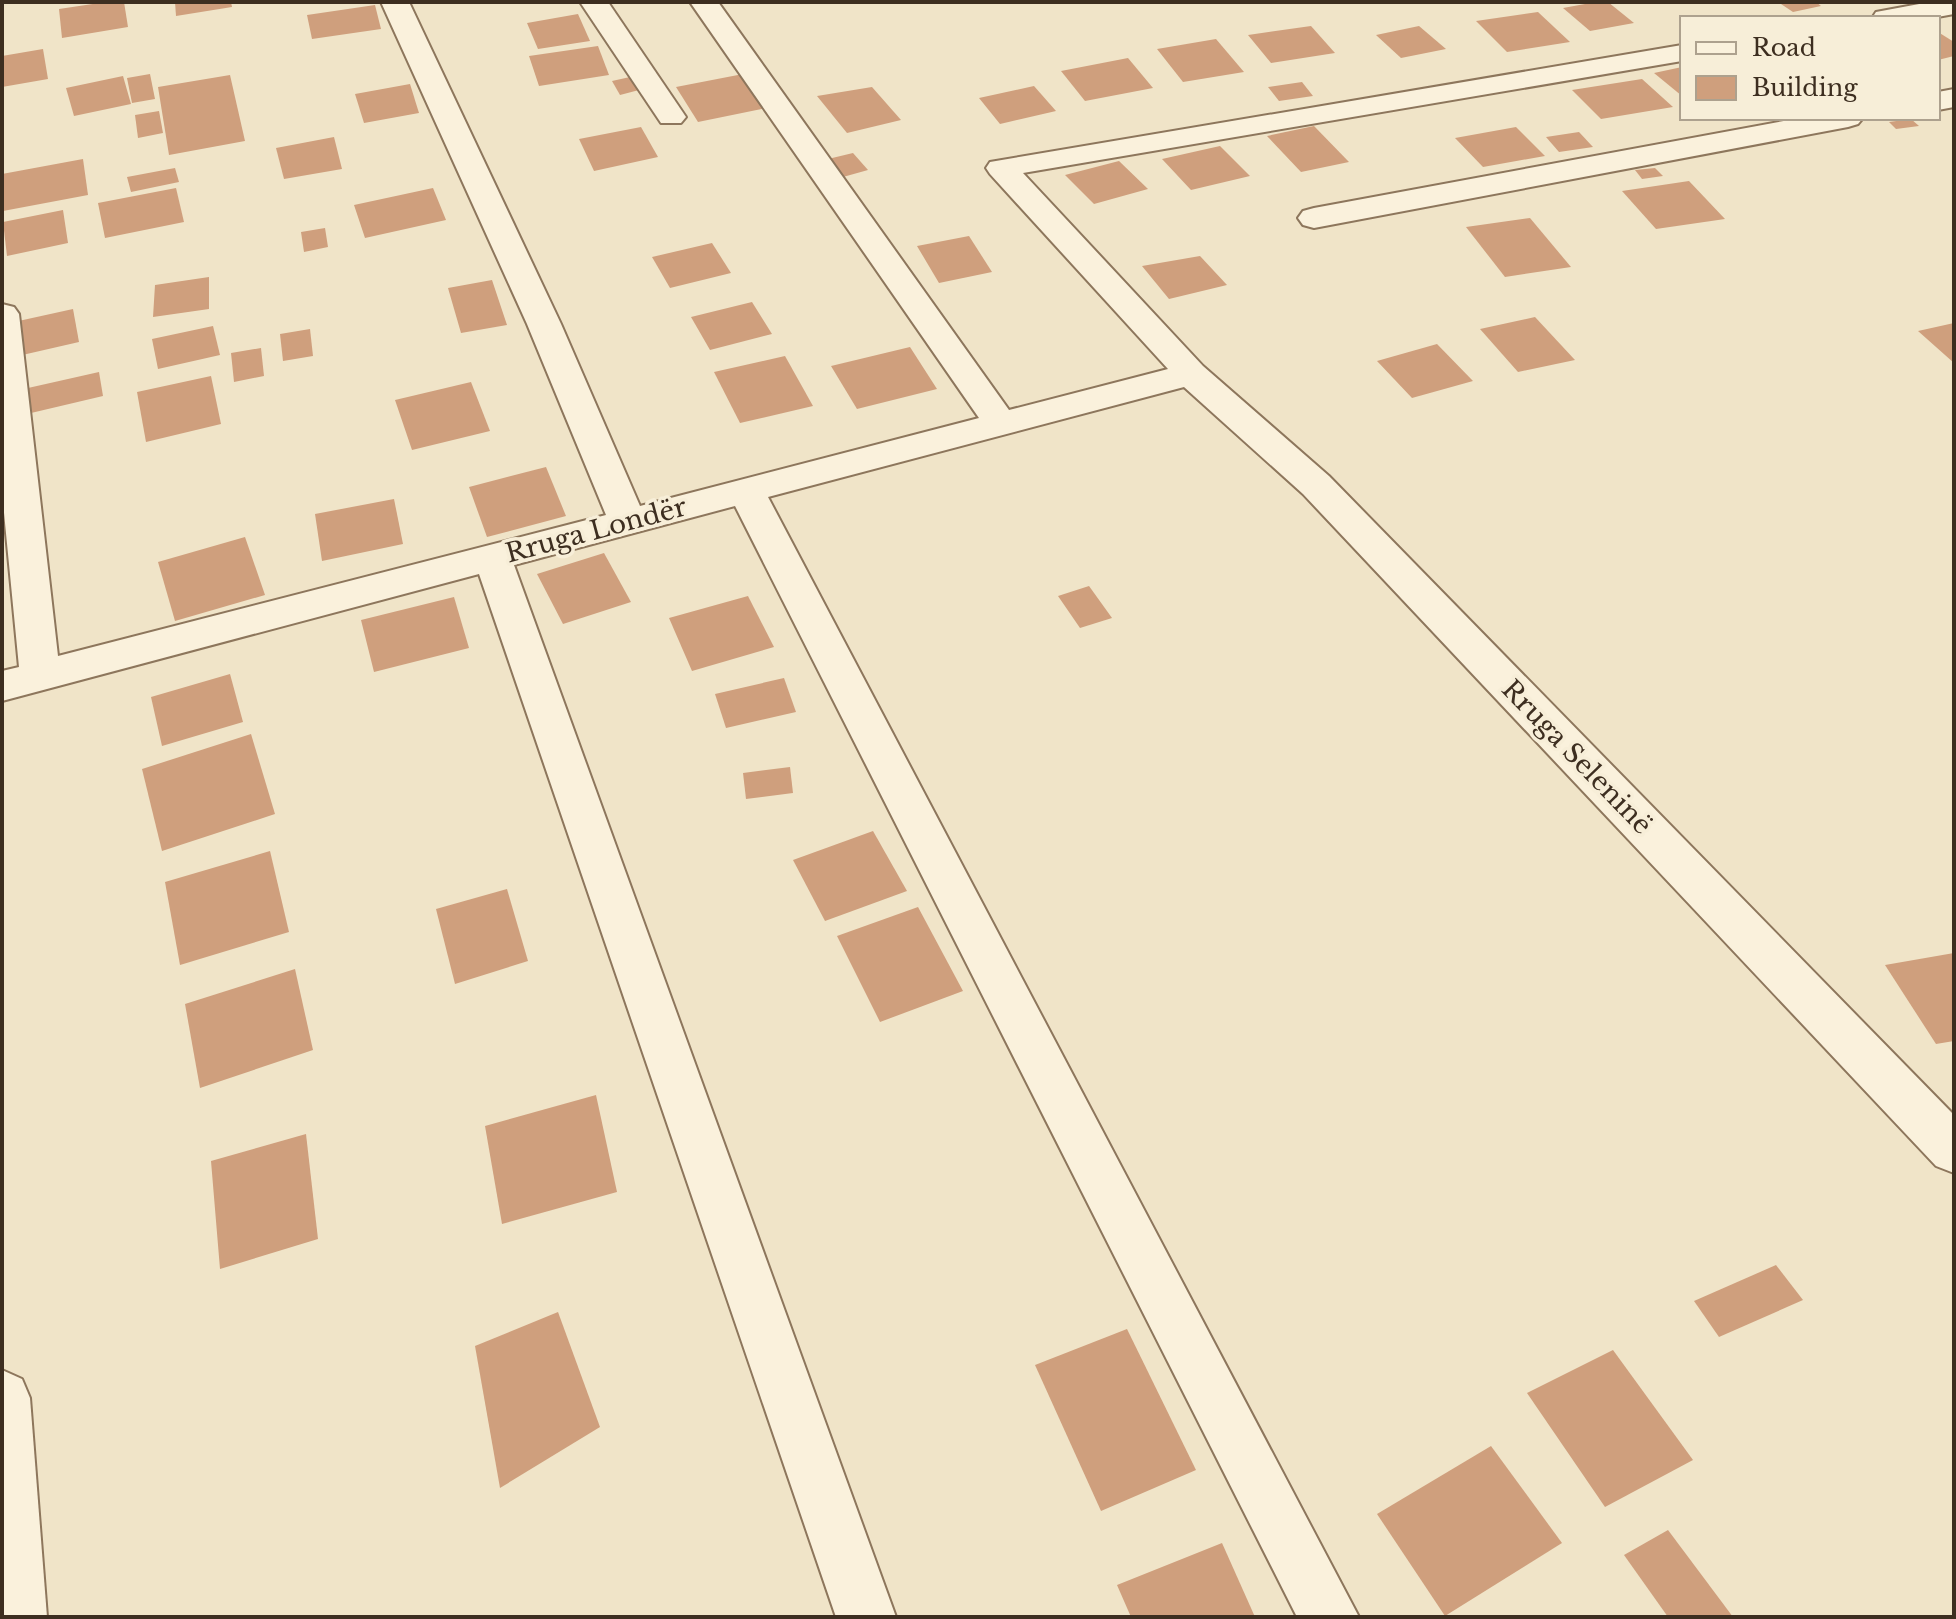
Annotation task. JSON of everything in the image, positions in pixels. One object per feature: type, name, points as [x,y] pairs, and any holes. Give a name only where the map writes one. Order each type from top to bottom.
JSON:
[{"type":"street","points":[[395,2],[544,324],[628,522]]},
{"type":"street","points":[[594,2],[671,117]]},
{"type":"street","points":[[704,2],[1000,423]]},
{"type":"street","points":[[1897,16],[1954,6]]},
{"type":"street","name":"Rruga Seleninë","points":[[1680,53],[1001,168],[1191,374],[1316,485],[1954,1150]]},
{"type":"street","points":[[1314,218],[1837,120]]},
{"type":"street","points":[[2,314],[40,676]]},
{"type":"street","name":"Rruga Londër","points":[[2,686],[1191,374]]},
{"type":"street","points":[[746,490],[1329,1617]]},
{"type":"street","points":[[492,557],[866,1617]]},
{"type":"street","points":[[2,1398],[17,1617]]},
{"type":"building","points":[[124,2],[128,27],[62,38],[59,9]]},
{"type":"building","points":[[175,2],[231,2],[232,7],[176,16]]},
{"type":"building","points":[[1608,2],[1634,23],[1590,31],[1563,8]]},
{"type":"building","points":[[1778,2],[1816,2],[1821,6],[1793,12]]},
{"type":"building","points":[[375,5],[381,29],[312,39],[307,15]]},
{"type":"building","points":[[1538,12],[1570,42],[1507,52],[1476,21]]},
{"type":"building","points":[[578,14],[590,41],[538,49],[527,23]]},
{"type":"building","points":[[1311,26],[1335,53],[1271,63],[1248,35]]},
{"type":"building","points":[[1419,26],[1446,49],[1401,58],[1376,35]]},
{"type":"building","points":[[1940,33],[1954,42],[1954,56],[1940,60]]},
{"type":"building","points":[[1216,39],[1244,72],[1183,82],[1157,49]]},
{"type":"building","points":[[598,46],[609,75],[539,86],[529,56]]},
{"type":"building","points":[[43,49],[48,79],[2,87],[2,56]]},
{"type":"building","points":[[1128,58],[1153,88],[1085,101],[1061,71]]},
{"type":"building","points":[[1680,67],[1680,94],[1654,73]]},
{"type":"building","points":[[150,74],[155,99],[132,103],[127,78]]},
{"type":"building","points":[[743,74],[766,108],[698,122],[676,87]]},
{"type":"building","points":[[230,75],[245,141],[169,155],[158,87]]},
{"type":"building","points":[[123,76],[131,104],[74,116],[66,88]]},
{"type":"building","points":[[630,77],[639,90],[620,95],[612,81]]},
{"type":"building","points":[[1642,79],[1673,107],[1601,119],[1572,90]]},
{"type":"building","points":[[1302,82],[1313,96],[1279,101],[1268,87]]},
{"type":"building","points":[[410,84],[419,113],[364,123],[355,94]]},
{"type":"building","points":[[1034,86],[1056,111],[1000,124],[979,98]]},
{"type":"building","points":[[872,87],[901,120],[847,133],[817,96]]},
{"type":"building","points":[[159,111],[163,133],[138,138],[135,115]]},
{"type":"building","points":[[1912,120],[1919,126],[1896,129],[1889,122]]},
{"type":"building","points":[[1314,126],[1349,162],[1301,172],[1267,136]]},
{"type":"building","points":[[641,127],[658,157],[594,171],[579,139]]},
{"type":"building","points":[[1516,127],[1545,156],[1483,167],[1455,138]]},
{"type":"building","points":[[1579,132],[1593,147],[1559,152],[1546,137]]},
{"type":"building","points":[[334,137],[342,169],[284,179],[276,148]]},
{"type":"building","points":[[1220,146],[1250,176],[1191,190],[1162,159]]},
{"type":"building","points":[[853,153],[868,170],[843,177],[828,159]]},
{"type":"building","points":[[83,159],[88,195],[3,211],[2,174]]},
{"type":"building","points":[[1119,161],[1148,189],[1094,204],[1065,175]]},
{"type":"building","points":[[175,168],[179,182],[131,192],[127,177]]},
{"type":"building","points":[[1655,168],[1663,176],[1642,179],[1635,170]]},
{"type":"building","points":[[1689,181],[1725,219],[1656,229],[1622,191]]},
{"type":"building","points":[[176,188],[184,222],[105,238],[98,203]]},
{"type":"building","points":[[433,188],[446,220],[365,238],[354,205]]},
{"type":"building","points":[[63,210],[68,243],[7,256],[3,222]]},
{"type":"building","points":[[1530,218],[1571,267],[1505,277],[1466,227]]},
{"type":"building","points":[[325,228],[328,247],[304,252],[301,232]]},
{"type":"building","points":[[969,236],[992,272],[939,283],[917,246]]},
{"type":"building","points":[[712,243],[731,273],[670,288],[652,257]]},
{"type":"building","points":[[1200,256],[1227,285],[1169,299],[1142,266]]},
{"type":"building","points":[[209,277],[209,309],[153,317],[155,285]]},
{"type":"building","points":[[492,280],[507,325],[461,333],[448,288]]},
{"type":"building","points":[[752,302],[772,334],[710,350],[691,317]]},
{"type":"building","points":[[73,309],[79,342],[18,356],[14,322]]},
{"type":"building","points":[[1535,317],[1575,360],[1518,372],[1480,329]]},
{"type":"building","points":[[1954,323],[1954,363],[1918,331]]},
{"type":"building","points":[[213,326],[220,355],[158,369],[152,339]]},
{"type":"building","points":[[310,329],[313,356],[283,361],[280,334]]},
{"type":"building","points":[[1437,344],[1473,381],[1412,398],[1377,361]]},
{"type":"building","points":[[910,347],[937,389],[857,409],[831,366]]},
{"type":"building","points":[[261,348],[264,376],[234,382],[231,353]]},
{"type":"building","points":[[785,356],[813,406],[740,423],[714,372]]},
{"type":"building","points":[[99,372],[103,396],[31,413],[28,388]]},
{"type":"building","points":[[211,376],[221,424],[146,442],[137,392]]},
{"type":"building","points":[[471,382],[490,431],[412,450],[395,400]]},
{"type":"building","points":[[546,467],[566,516],[487,537],[469,487]]},
{"type":"building","points":[[394,499],[403,544],[322,561],[315,514]]},
{"type":"building","points":[[245,537],[265,595],[175,621],[158,562]]},
{"type":"building","points":[[604,553],[631,602],[563,624],[537,574]]},
{"type":"building","points":[[1089,586],[1112,618],[1080,628],[1058,596]]},
{"type":"building","points":[[748,596],[774,647],[692,671],[669,618]]},
{"type":"building","points":[[454,597],[469,648],[374,672],[361,620]]},
{"type":"building","points":[[230,674],[243,722],[162,746],[151,697]]},
{"type":"building","points":[[784,678],[796,712],[726,728],[715,694]]},
{"type":"building","points":[[251,734],[275,814],[162,851],[142,769]]},
{"type":"building","points":[[790,767],[793,793],[746,799],[743,773]]},
{"type":"building","points":[[873,831],[907,891],[825,921],[793,860]]},
{"type":"building","points":[[270,851],[289,932],[180,965],[165,882]]},
{"type":"building","points":[[507,889],[528,961],[455,984],[436,909]]},
{"type":"building","points":[[918,907],[963,991],[880,1022],[837,936]]},
{"type":"building","points":[[1954,953],[1954,1041],[1936,1044],[1885,965]]},
{"type":"building","points":[[295,969],[313,1050],[200,1088],[185,1004]]},
{"type":"building","points":[[596,1095],[617,1192],[502,1224],[485,1126]]},
{"type":"building","points":[[306,1134],[318,1239],[220,1269],[211,1161]]},
{"type":"building","points":[[1776,1265],[1803,1300],[1719,1337],[1694,1301]]},
{"type":"building","points":[[558,1312],[600,1427],[500,1488],[475,1346]]},
{"type":"building","points":[[1127,1329],[1196,1470],[1101,1511],[1035,1365]]},
{"type":"building","points":[[1613,1350],[1693,1460],[1605,1507],[1527,1393]]},
{"type":"building","points":[[1491,1446],[1562,1543],[1445,1616],[1377,1514]]},
{"type":"building","points":[[1668,1530],[1733,1617],[1668,1617],[1624,1555]]},
{"type":"building","points":[[1222,1543],[1255,1617],[1131,1617],[1117,1585]]}]
